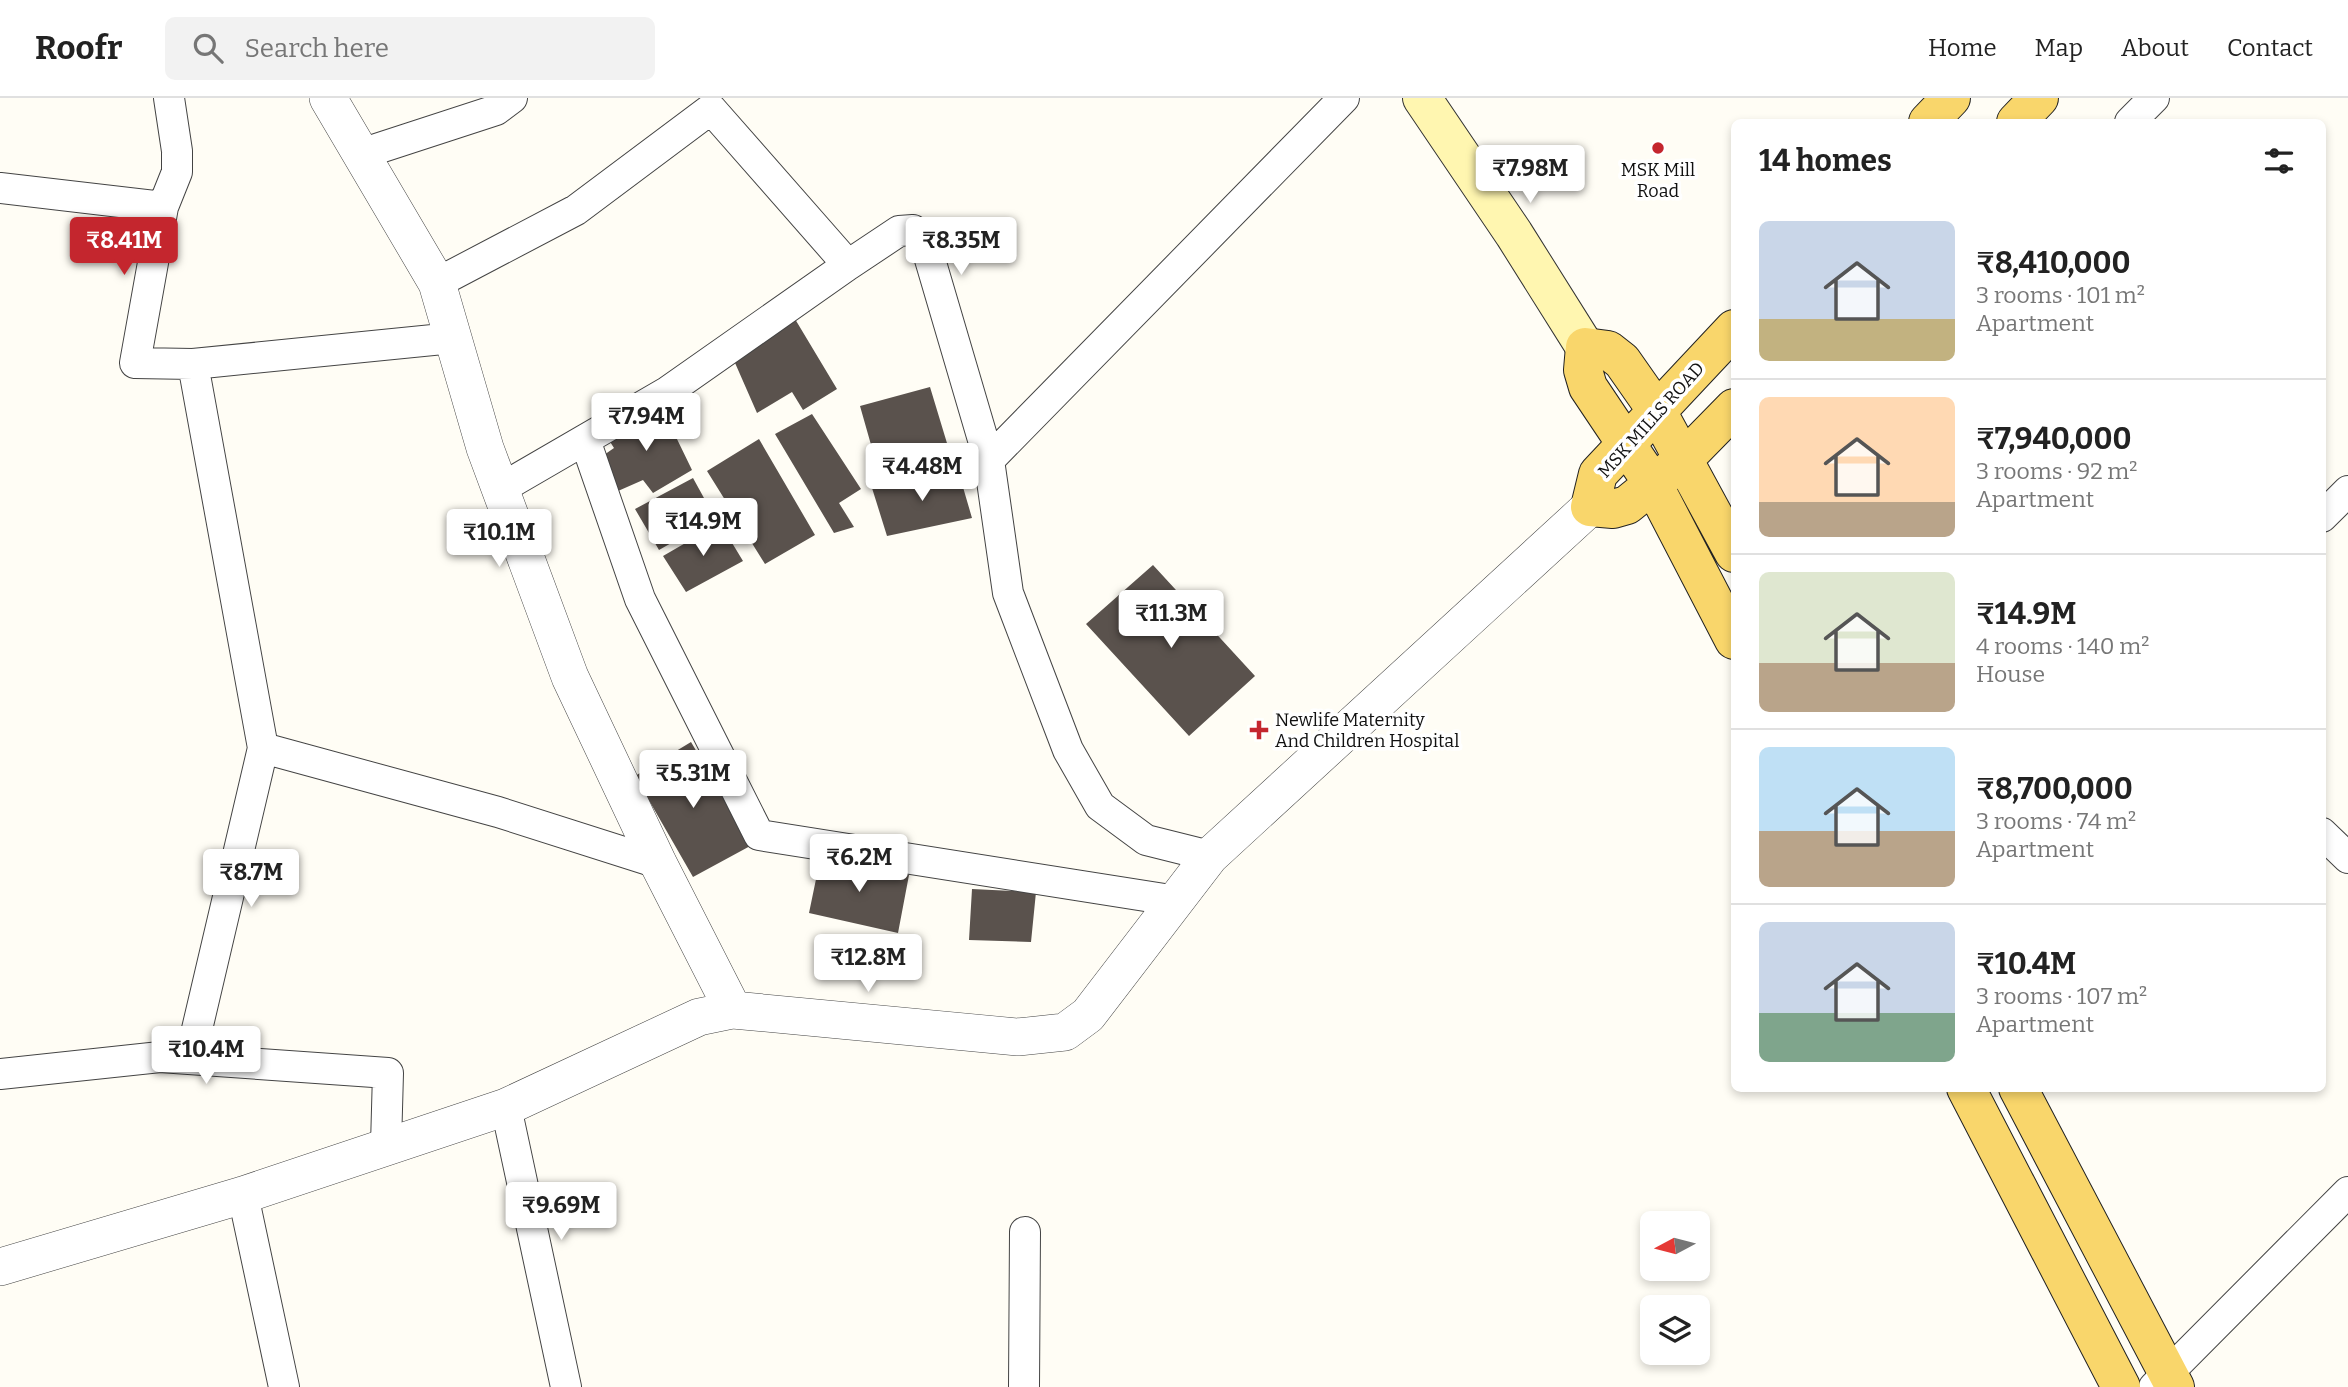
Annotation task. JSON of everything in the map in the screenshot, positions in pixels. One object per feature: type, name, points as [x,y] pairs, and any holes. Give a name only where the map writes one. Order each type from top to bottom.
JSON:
[{"type":"main road","points":[[1422,98],[1514,234],[1585,347],[1583,370],[1588,387],[1653,484],[1731,634]]},
{"type":"main road","points":[[1931,119],[1951,98]]},
{"type":"main road","points":[[2018,119],[2039,98]]},
{"type":"main road","name":"MSK MILLS ROAD","points":[[1590,507],[1598,474],[1731,332]]},
{"type":"main road","points":[[1585,347],[1608,350],[1616,354],[1657,411],[1731,546]]},
{"type":"main road","points":[[1590,507],[1621,507],[1684,459],[1731,411]]},
{"type":"main road","points":[[1968,1092],[2121,1387]]},
{"type":"main road","points":[[2020,1092],[2166,1382]]},
{"type":"street","points":[[169,98],[177,151],[177,172],[163,207],[135,363],[193,364],[453,338]]},
{"type":"street","points":[[328,98],[437,283],[485,448],[570,677],[658,863],[733,1010]]},
{"type":"street","points":[[361,154],[496,110],[512,98]]},
{"type":"street","points":[[989,460],[1344,98]]},
{"type":"street","points":[[2133,119],[2154,98]]},
{"type":"street","points":[[437,283],[576,210],[720,103],[848,265]]},
{"type":"street","points":[[0,188],[163,207]]},
{"type":"street","points":[[500,489],[667,392],[899,231],[913,230],[924,239],[989,460],[1008,593],[1069,750],[1100,806],[1146,840],[1210,856]]},
{"type":"street","points":[[190,1059],[263,748],[193,364]]},
{"type":"street","points":[[585,440],[639,599],[759,835],[1177,901]]},
{"type":"street","points":[[2326,513],[2348,491]]},
{"type":"street","points":[[0,1267],[243,1195],[506,1107],[699,1017],[733,1010],[1018,1037],[1065,1032],[1088,1015],[1210,856],[1590,507]]},
{"type":"street","points":[[263,748],[498,812],[658,863]]},
{"type":"street","points":[[2326,837],[2348,858]]},
{"type":"street","points":[[0,1074],[160,1057],[388,1073],[386,1145]]},
{"type":"street","points":[[506,1107],[566,1387]]},
{"type":"street","points":[[2166,1382],[2348,1192]]},
{"type":"street","points":[[243,1195],[284,1387]]},
{"type":"street","points":[[1024,1387],[1025,1232]]},
{"type":"building","points":[[795,319],[837,389],[803,410],[792,392],[757,413],[732,356]]},
{"type":"building","points":[[930,387],[953,463],[881,480],[860,406]]},
{"type":"building","points":[[660,404],[692,470],[653,493],[643,480],[618,491],[601,457],[614,448],[607,437]]},
{"type":"building","points":[[812,414],[861,489],[839,503],[854,527],[834,533],[775,434]]},
{"type":"building","points":[[759,439],[815,535],[765,564],[707,471]]},
{"type":"building","points":[[958,470],[972,518],[887,536],[872,488]]},
{"type":"building","points":[[693,478],[715,518],[659,550],[635,509]]},
{"type":"building","points":[[720,523],[743,561],[686,592],[663,556]]},
{"type":"building","points":[[1153,565],[1255,676],[1189,736],[1086,624]]},
{"type":"building","points":[[691,742],[752,845],[693,877],[635,776]]},
{"type":"building","points":[[821,855],[909,875],[898,933],[809,913]]},
{"type":"building","points":[[972,889],[1036,892],[1031,942],[969,940]]},
{"type":"place","name":"MSK Mill Road","points":[[1658,148]]},
{"type":"place","name":"Newlife Maternity And Children Hospital","points":[[1259,730]]}]
